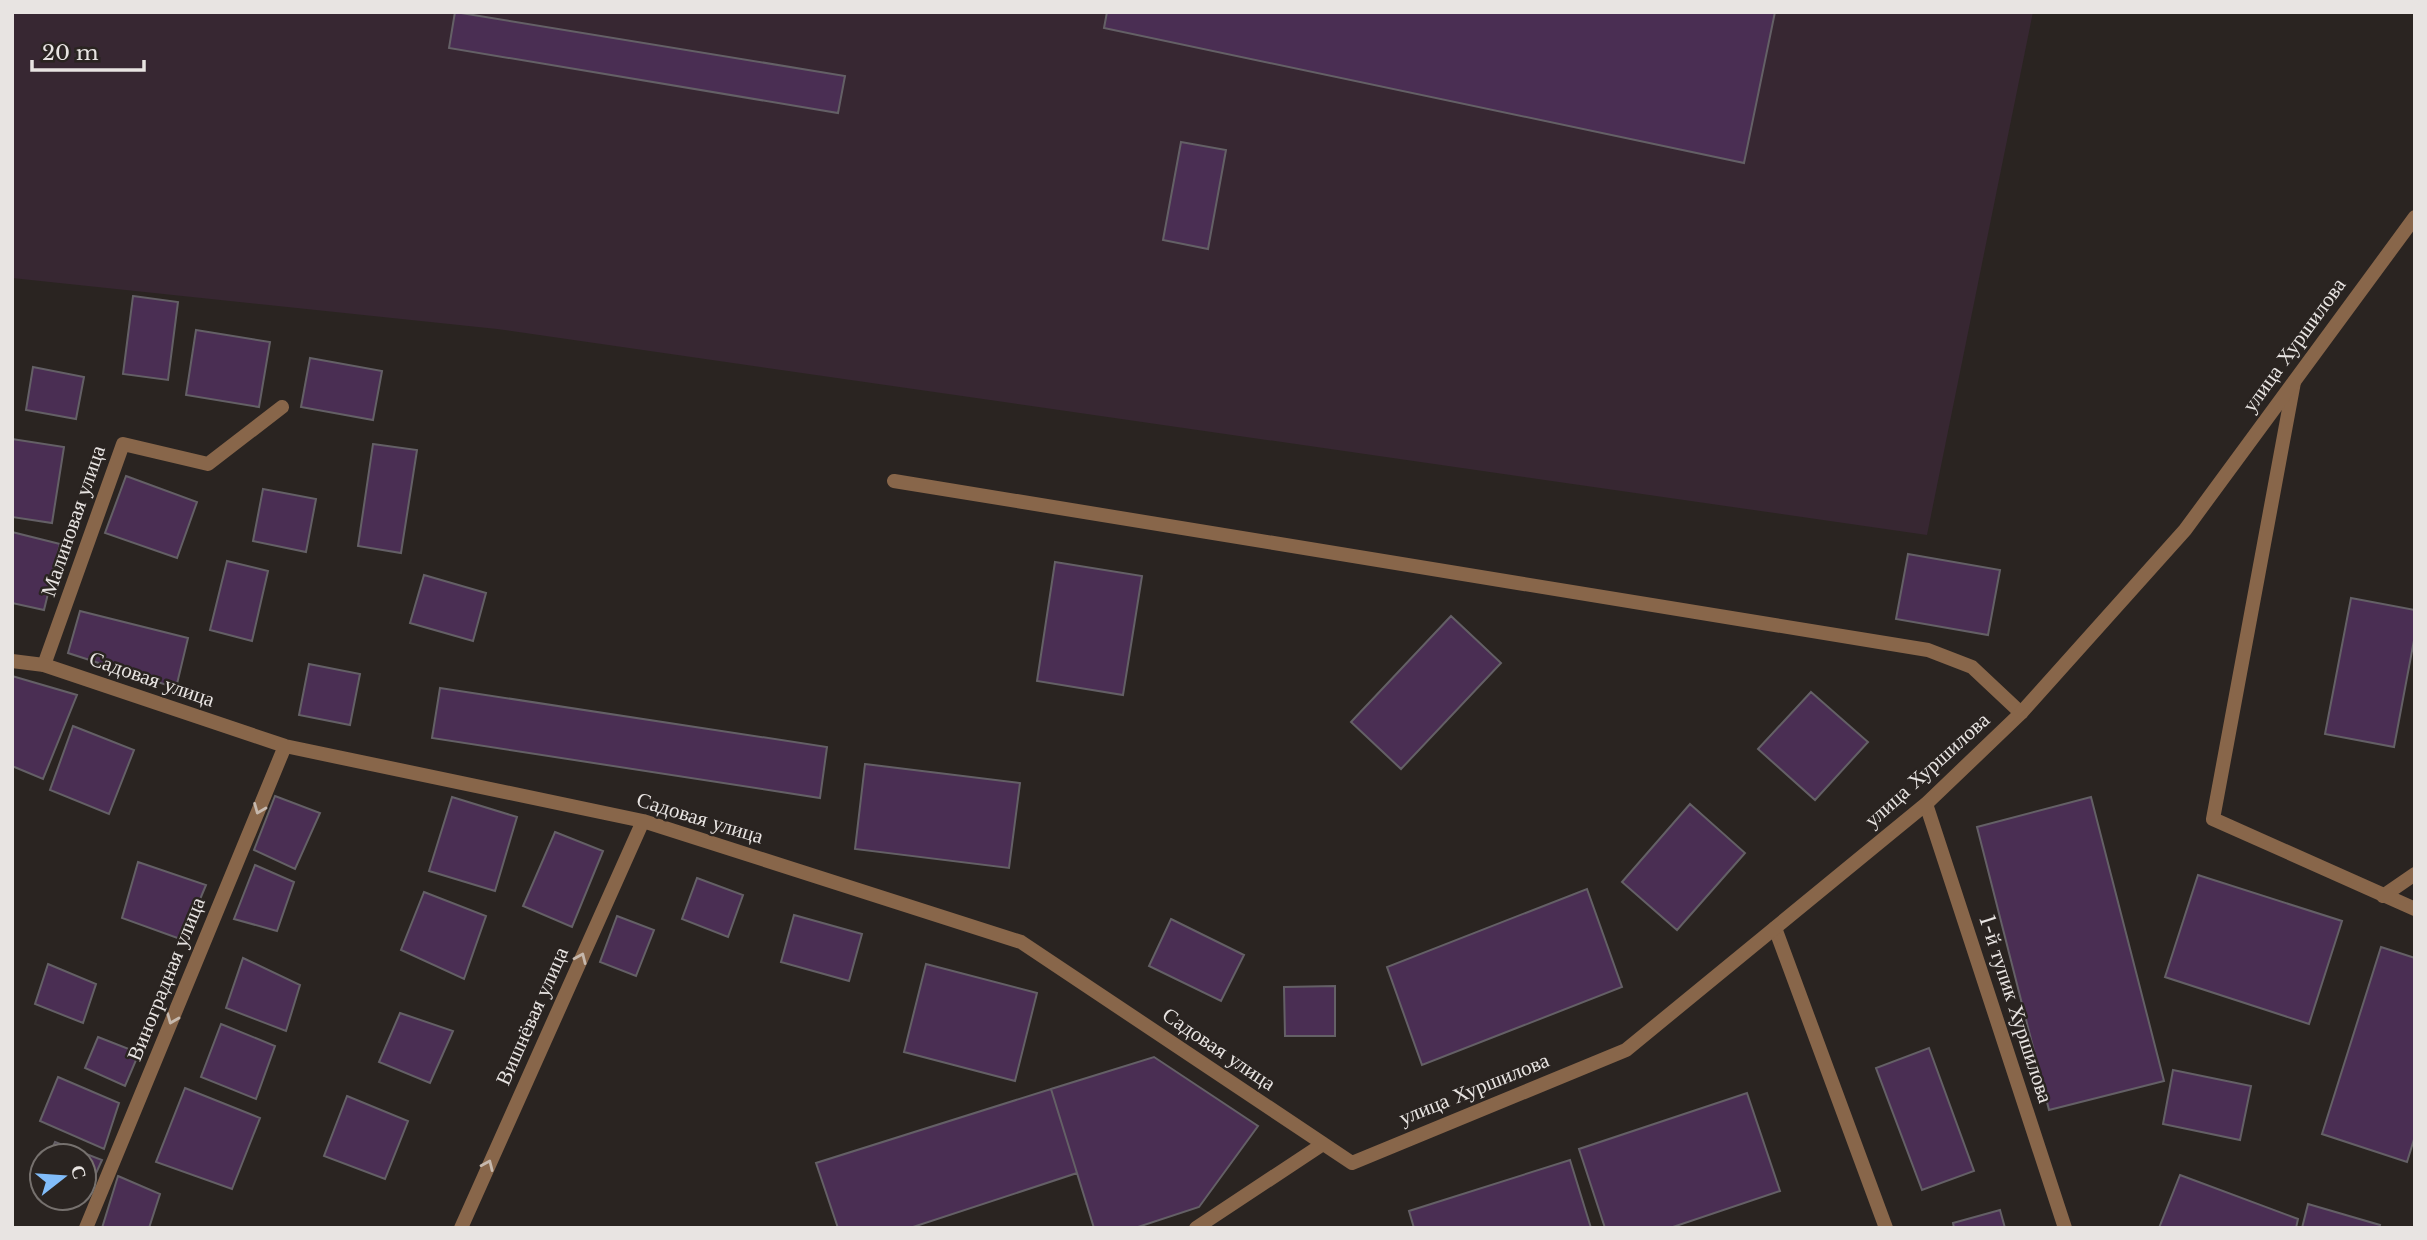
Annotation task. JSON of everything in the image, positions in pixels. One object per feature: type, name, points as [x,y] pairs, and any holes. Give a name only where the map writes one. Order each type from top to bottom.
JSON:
[{"type":"street","name":"улица Хуршилова","points":[[1323,1144],[1352,1163],[1626,1050],[1926,804],[2021,713],[2185,530],[2415,217]]},
{"type":"street","points":[[2294,382],[2213,819],[2415,909]]},
{"type":"street","name":"Малиновая улица","points":[[44,665],[123,444],[208,464],[282,407]]},
{"type":"street","points":[[894,481],[1928,650],[1972,667],[2021,713]]},
{"type":"street","name":"Садовая улица","points":[[12,661],[44,665],[285,746],[643,821],[1021,942],[1323,1144]]},
{"type":"street","name":"Виноградная улица","points":[[86,1228],[285,746]]},
{"type":"street","name":"1-й тупик Хуршилова","points":[[1926,804],[2065,1228]]},
{"type":"street","name":"Вишнёвая улица","points":[[461,1228],[643,821]]},
{"type":"street","points":[[2384,895],[2415,874]]},
{"type":"street","points":[[1775,928],[1886,1228]]},
{"type":"street","points":[[1196,1228],[1323,1144]]},
{"type":"shaded area","points":[[12,12],[2033,12],[1927,535],[497,329],[12,278]]},
{"type":"building","points":[[455,12],[845,76],[838,113],[449,48]]},
{"type":"building","points":[[1107,12],[1775,12],[1744,163],[1104,28]]},
{"type":"building","points":[[1181,142],[1226,150],[1208,249],[1163,240]]},
{"type":"building","points":[[133,296],[178,302],[168,380],[123,374]]},
{"type":"building","points":[[196,330],[270,342],[259,407],[186,395]]},
{"type":"building","points":[[310,358],[382,371],[373,420],[301,407]]},
{"type":"building","points":[[33,367],[84,377],[76,419],[26,410]]},
{"type":"building","points":[[12,439],[64,447],[52,523],[12,517]]},
{"type":"building","points":[[373,444],[417,450],[401,553],[358,546]]},
{"type":"building","points":[[126,476],[197,502],[177,558],[105,533]]},
{"type":"building","points":[[263,489],[316,499],[306,552],[253,541]]},
{"type":"building","points":[[12,532],[60,544],[44,610],[12,603]]},
{"type":"building","points":[[1908,554],[2000,570],[1988,635],[1896,619]]},
{"type":"building","points":[[227,561],[268,571],[252,641],[210,630]]},
{"type":"building","points":[[1055,562],[1142,576],[1123,695],[1037,681]]},
{"type":"building","points":[[424,575],[486,593],[473,641],[410,623]]},
{"type":"building","points":[[2351,598],[2415,610],[2415,635],[2394,747],[2325,734]]},
{"type":"building","points":[[80,611],[188,638],[176,688],[68,653]]},
{"type":"building","points":[[1451,616],[1501,663],[1401,769],[1351,722]]},
{"type":"building","points":[[309,664],[360,674],[350,725],[299,715]]},
{"type":"building","points":[[12,676],[77,695],[43,779],[12,766]]},
{"type":"building","points":[[440,688],[827,747],[820,798],[432,738]]},
{"type":"building","points":[[1811,692],[1868,742],[1815,800],[1758,749]]},
{"type":"building","points":[[73,726],[134,750],[109,814],[50,790]]},
{"type":"building","points":[[865,764],[1020,783],[1009,868],[855,849]]},
{"type":"building","points":[[275,796],[320,813],[295,869],[254,850]]},
{"type":"building","points":[[452,797],[517,817],[495,891],[429,871]]},
{"type":"building","points":[[2091,797],[2164,1081],[2049,1110],[1977,827]]},
{"type":"building","points":[[1690,804],[1745,853],[1677,930],[1622,882]]},
{"type":"building","points":[[555,832],[603,851],[572,927],[523,906]]},
{"type":"building","points":[[138,862],[206,885],[183,940],[122,918]]},
{"type":"building","points":[[255,865],[294,882],[277,931],[234,919]]},
{"type":"building","points":[[2198,875],[2342,921],[2309,1024],[2165,977]]},
{"type":"building","points":[[697,878],[743,895],[728,937],[682,919]]},
{"type":"building","points":[[1587,889],[1622,987],[1422,1065],[1387,967]]},
{"type":"building","points":[[424,892],[486,916],[464,979],[401,950]]},
{"type":"building","points":[[794,915],[862,934],[849,981],[781,962]]},
{"type":"building","points":[[617,916],[654,930],[636,976],[600,962]]},
{"type":"building","points":[[1171,919],[1244,955],[1221,1001],[1149,966]]},
{"type":"building","points":[[2381,947],[2415,958],[2415,1136],[2407,1162],[2322,1134]]},
{"type":"building","points":[[243,958],[300,985],[286,1031],[226,1008]]},
{"type":"building","points":[[48,964],[96,984],[83,1023],[35,1004]]},
{"type":"building","points":[[926,964],[1037,993],[1015,1081],[904,1052]]},
{"type":"building","points":[[1335,986],[1335,1036],[1285,1036],[1284,987]]},
{"type":"building","points":[[400,1013],[453,1031],[430,1083],[379,1062]]},
{"type":"building","points":[[221,1024],[275,1046],[256,1099],[201,1077]]},
{"type":"building","points":[[98,1037],[139,1053],[125,1086],[85,1068]]},
{"type":"building","points":[[1929,1048],[1974,1171],[1922,1190],[1876,1068]]},
{"type":"building","points":[[1154,1057],[1258,1126],[1199,1207],[1135,1228],[1094,1228],[1051,1089]]},
{"type":"building","points":[[2173,1070],[2251,1086],[2240,1140],[2163,1124]]},
{"type":"building","points":[[58,1077],[119,1103],[104,1149],[98,1146],[98,1142],[88,1142],[40,1121]]},
{"type":"building","points":[[185,1088],[260,1118],[232,1189],[156,1162]]},
{"type":"building","points":[[1051,1089],[1077,1173],[910,1228],[838,1228],[816,1163]]},
{"type":"building","points":[[1747,1093],[1780,1191],[1670,1228],[1605,1228],[1579,1149]]},
{"type":"building","points":[[347,1096],[408,1121],[385,1179],[324,1156]]},
{"type":"building","points":[[1570,1160],[1591,1228],[1414,1228],[1409,1211]]},
{"type":"building","points":[[2180,1175],[2298,1219],[2296,1228],[2159,1228]]},
{"type":"building","points":[[118,1176],[160,1194],[149,1228],[102,1228]]},
{"type":"building","points":[[2308,1204],[2380,1225],[2379,1228],[2302,1228]]},
{"type":"building","points":[[2000,1210],[2005,1228],[1954,1228],[1953,1223]]}]
